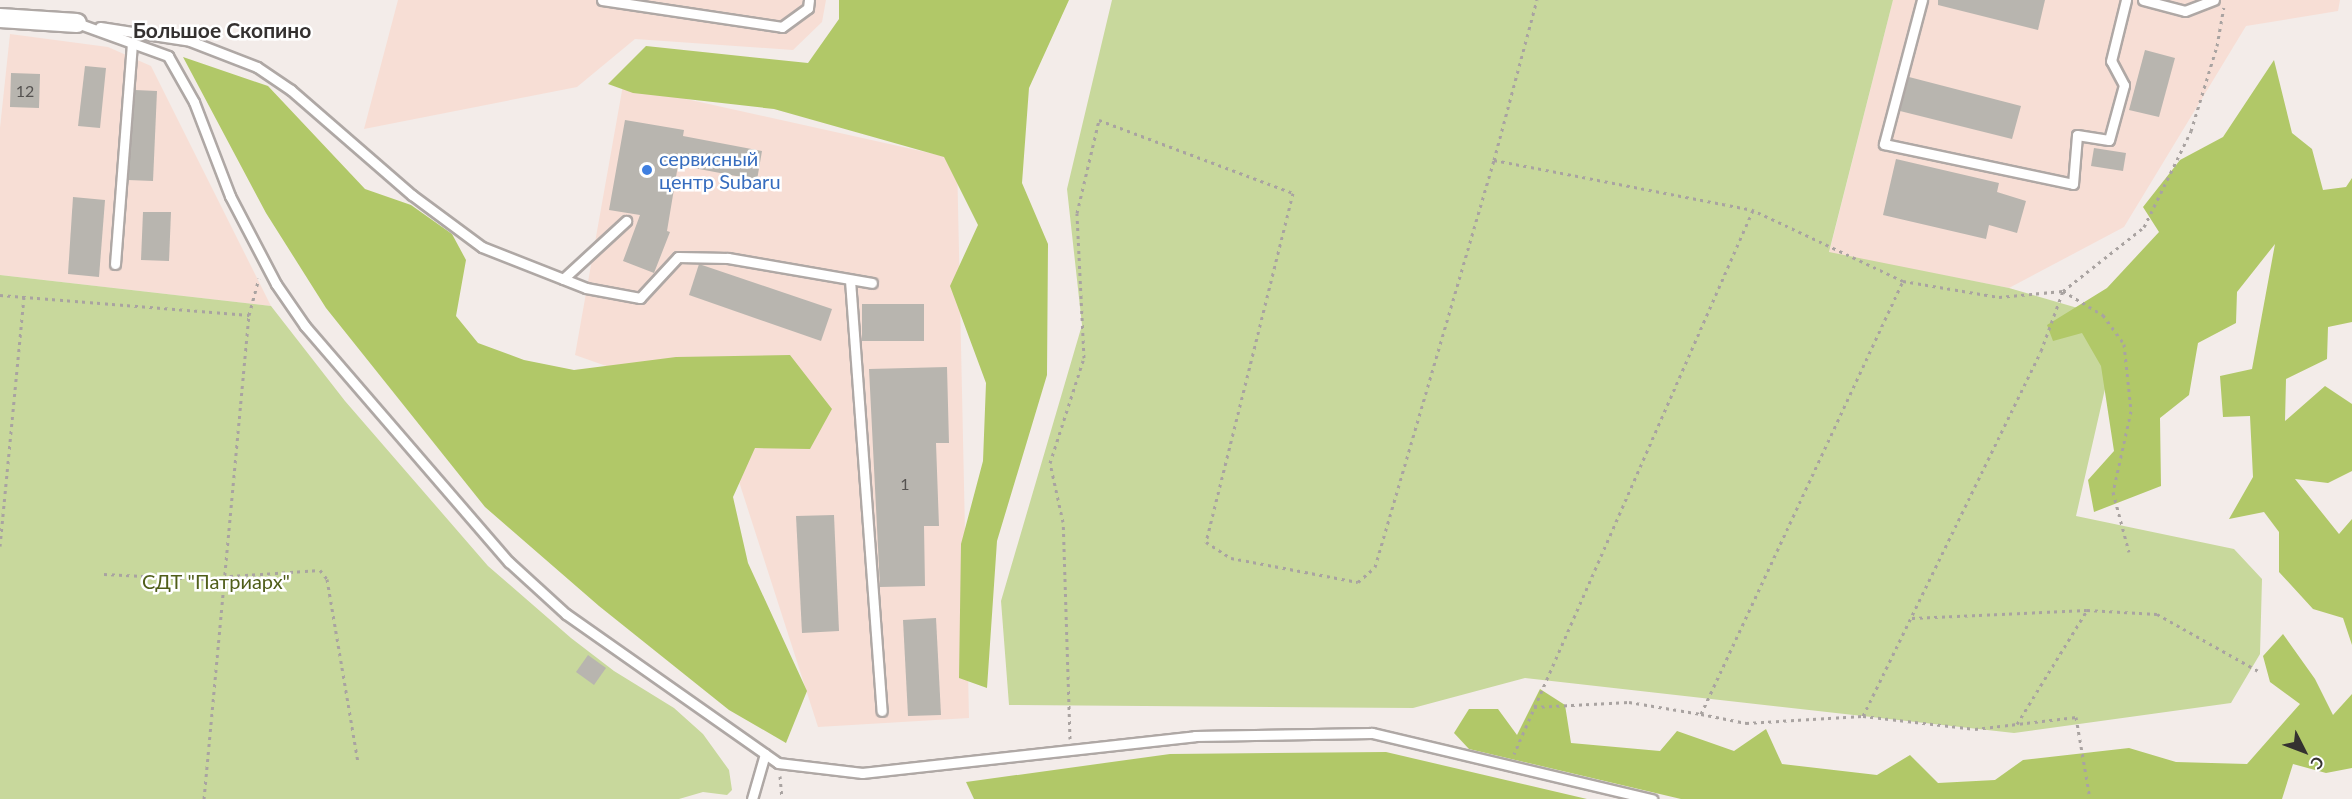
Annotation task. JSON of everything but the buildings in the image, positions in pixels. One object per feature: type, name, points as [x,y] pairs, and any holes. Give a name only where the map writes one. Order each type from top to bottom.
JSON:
[{"type":"street","points":[[0,18],[77,23]]},
{"type":"lane","points":[[602,0],[782,27],[808,9],[809,0]]},
{"type":"lane","points":[[1922,0],[1884,144],[2073,184],[2077,135],[2109,140],[2124,85],[2111,61],[2126,0]]},
{"type":"lane","points":[[2143,0],[2185,11],[2214,0]]},
{"type":"lane","points":[[77,23],[168,56],[194,102],[230,196],[264,262],[305,326],[509,562],[566,614],[778,763],[862,773],[1195,736],[1372,733],[1652,799]]},
{"type":"lane","points":[[77,23],[190,41],[257,67],[291,90],[412,195],[482,248],[586,288],[640,298],[678,257],[728,258],[872,284]]},
{"type":"lane","points":[[115,264],[132,43]]},
{"type":"lane","points":[[563,279],[626,221]]},
{"type":"lane","points":[[850,280],[882,711]]},
{"type":"lane","points":[[752,799],[765,754]]},
{"type":"path","points":[[1070,750],[1063,522],[1050,463],[1084,358],[1077,213],[1099,120],[1293,193],[1206,542],[1230,558],[1358,582],[1375,567],[1494,160],[1537,0]]},
{"type":"path","points":[[1863,716],[2041,351],[2063,291],[2144,227],[2191,131],[2217,46],[2226,0]]},
{"type":"path","points":[[1494,160],[1753,210],[1903,281],[1999,297],[2063,291],[2103,315],[2124,344],[2131,411],[2113,492],[2129,552]]},
{"type":"path","points":[[1509,766],[1753,210]]},
{"type":"path","points":[[204,799],[249,315],[264,262]]},
{"type":"path","points":[[1701,714],[1903,281]]},
{"type":"path","points":[[0,295],[249,315]]},
{"type":"path","points":[[0,546],[24,297]]},
{"type":"path","points":[[104,574],[223,580],[230,576],[320,570],[327,579],[358,763]]},
{"type":"path","points":[[1911,618],[2087,610],[2157,614],[2260,672]]},
{"type":"path","points":[[2017,724],[2087,610]]},
{"type":"path","points":[[1534,706],[1629,702],[1746,723],[1863,716],[1976,729],[2076,717],[2090,799]]},
{"type":"path","points":[[778,763],[782,799]]},
{"type":"shaded area","points":[[398,0],[826,0],[822,22],[793,50],[635,39],[577,87],[364,129]]},
{"type":"shaded area","points":[[1893,0],[2340,0],[2338,11],[2246,26],[2124,227],[2009,288],[1829,253]]},
{"type":"shaded area","points":[[10,34],[108,47],[151,66],[271,306],[0,275],[0,128]]},
{"type":"shaded area","points":[[623,85],[957,159],[969,718],[818,727],[714,404],[575,355]]},
{"type":"green space","points":[[839,0],[1069,0],[1029,88],[1022,183],[1048,244],[1047,375],[997,541],[987,688],[959,678],[961,544],[983,461],[986,383],[950,286],[978,225],[944,157],[774,109],[633,93],[608,84],[646,46],[808,63],[839,19]]},
{"type":"green space","points":[[1112,0],[1893,0],[1829,252],[2009,288],[2112,318],[2110,367],[2076,516],[2234,549],[2262,579],[2260,654],[2231,703],[2014,733],[1525,678],[1413,708],[1009,705],[1001,601],[1082,325],[1067,189]]},
{"type":"green space","points":[[183,57],[268,86],[365,189],[411,205],[452,234],[466,260],[456,316],[478,343],[524,360],[574,370],[676,357],[790,355],[832,409],[810,449],[755,448],[733,497],[748,563],[807,691],[786,743],[729,710],[599,606],[485,507],[326,308],[266,213]]},
{"type":"green space","points":[[2274,60],[2292,133],[2312,149],[2323,190],[2346,187],[2352,178],[2352,322],[2328,327],[2327,359],[2286,379],[2285,421],[2325,386],[2352,404],[2352,471],[2328,483],[2295,479],[2339,534],[2352,519],[2352,645],[2343,618],[2313,609],[2279,572],[2279,532],[2264,512],[2229,519],[2253,477],[2250,416],[2223,417],[2220,376],[2252,369],[2275,244],[2237,292],[2236,323],[2198,343],[2189,395],[2160,418],[2161,486],[2094,512],[2088,480],[2114,451],[2101,366],[2082,333],[2053,341],[2047,325],[2107,288],[2159,232],[2143,207],[2180,160],[2223,137]]},
{"type":"green space","name":"СДТ \"Патриарх\"","points":[[0,275],[271,306],[345,401],[488,566],[571,638],[614,671],[674,708],[703,734],[729,770],[732,790],[727,795],[703,792],[679,799],[0,799]]},
{"type":"green space","points":[[2283,634],[2315,679],[2333,715],[2352,694],[2352,768],[2326,773],[2293,764],[2282,799],[1681,799],[1469,749],[1454,733],[1469,709],[1498,709],[1517,735],[1540,689],[1565,705],[1571,743],[1660,751],[1677,731],[1734,751],[1766,729],[1782,764],[1877,775],[1910,755],[1938,783],[1995,780],[2023,760],[2129,748],[2176,762],[2247,764],[2300,704],[2270,682],[2263,656]]},
{"type":"green space","points":[[1386,752],[1587,799],[974,799],[966,782],[1170,754]]},
{"type":"place","name":"сервисный центр Subaru","points":[[647,170]]},
{"type":"district","name":"Большое Скопино","points":[[222,30]]}]
